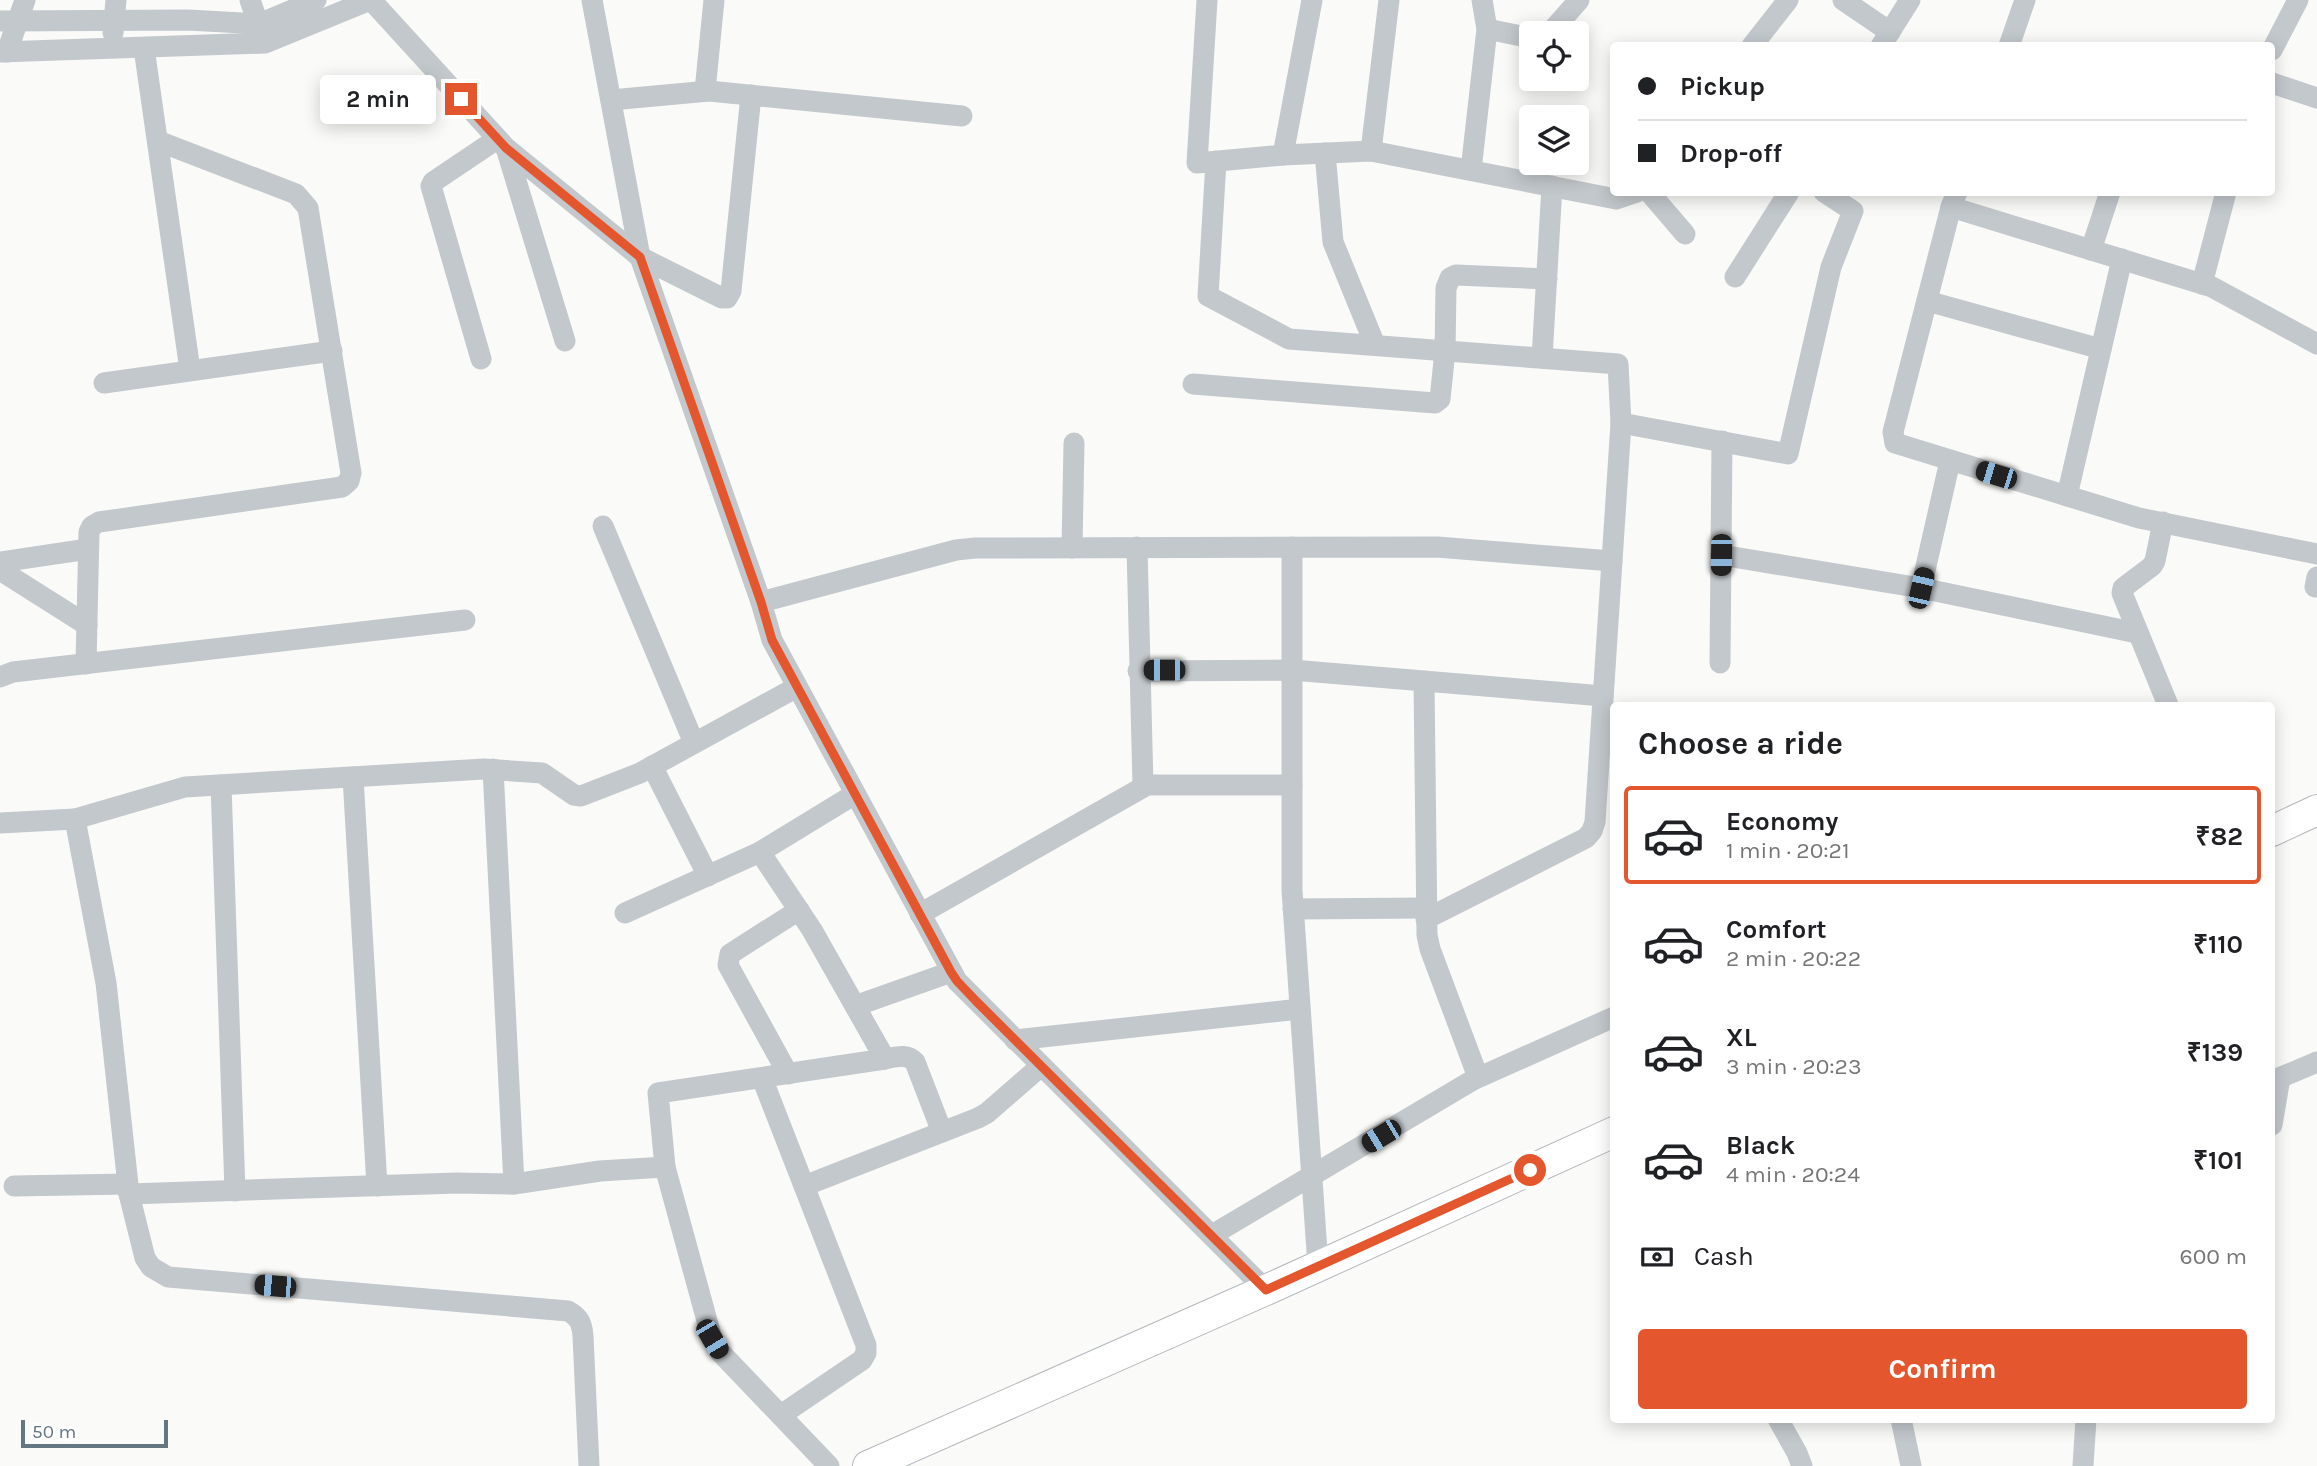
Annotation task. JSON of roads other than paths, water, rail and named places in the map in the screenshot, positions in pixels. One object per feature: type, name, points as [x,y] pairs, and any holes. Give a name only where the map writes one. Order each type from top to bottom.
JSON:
[{"type":"highway","points":[[2275,830],[2317,810]]},
{"type":"highway","points":[[868,1466],[1610,1134]]},
{"type":"street","points":[[25,0],[9,21],[4,52],[187,46],[268,32],[306,12],[371,0],[501,144],[640,257],[722,298],[730,295],[751,94]]},
{"type":"street","points":[[250,0],[268,32]]},
{"type":"street","points":[[592,0],[640,257],[772,640],[957,981],[1266,1290]]},
{"type":"street","points":[[705,91],[714,0]]},
{"type":"street","points":[[1207,0],[1197,163],[1371,151],[1616,199],[1625,196]]},
{"type":"street","points":[[1283,155],[1312,0]]},
{"type":"street","points":[[1371,151],[1389,0]]},
{"type":"street","points":[[1471,170],[1487,29],[1482,0]]},
{"type":"street","points":[[1561,21],[1579,0]]},
{"type":"street","points":[[1755,42],[1788,0]]},
{"type":"street","points":[[1843,0],[1886,39],[1910,0]]},
{"type":"street","points":[[2010,42],[2025,0]]},
{"type":"street","points":[[2275,44],[2298,0]]},
{"type":"street","points":[[9,21],[115,10],[268,32]]},
{"type":"street","points":[[112,49],[115,10]]},
{"type":"street","points":[[187,46],[188,20]]},
{"type":"street","points":[[1487,29],[1519,36]]},
{"type":"street","points":[[144,48],[190,370]]},
{"type":"street","points":[[2275,84],[2317,98]]},
{"type":"street","points":[[611,100],[705,91],[961,116]]},
{"type":"street","points":[[86,664],[88,549],[92,526],[99,522],[342,487],[349,481],[351,473],[308,208],[296,194],[158,141]]},
{"type":"street","points":[[501,144],[565,341]]},
{"type":"street","points":[[481,359],[431,186],[433,182],[501,144]]},
{"type":"street","points":[[1325,153],[1333,242],[1375,345]]},
{"type":"street","points":[[1216,161],[1208,296],[1289,339],[1618,364],[1621,423],[1604,696],[1595,822],[1592,831],[1586,838],[1426,913],[1293,909]]},
{"type":"street","points":[[1542,358],[1552,186]]},
{"type":"street","points":[[1652,196],[1685,234]]},
{"type":"street","points":[[1735,277],[1786,196]]},
{"type":"street","points":[[1621,423],[1788,454],[1831,267],[1853,211],[1830,196]]},
{"type":"street","points":[[2091,250],[2109,196]]},
{"type":"street","points":[[2202,284],[2225,196]]},
{"type":"street","points":[[2317,344],[2212,287],[2091,250],[1954,200],[1893,438],[1898,445],[2162,523],[2317,554]]},
{"type":"street","points":[[2067,496],[2122,259]]},
{"type":"street","points":[[1194,384],[1435,403],[1440,398],[1445,351],[1446,288],[1450,278],[1456,275],[1547,279]]},
{"type":"street","points":[[1927,301],[2101,349]]},
{"type":"street","points":[[104,383],[332,351]]},
{"type":"street","points":[[1720,663],[1722,442]]},
{"type":"street","points":[[1072,548],[1074,443]]},
{"type":"street","points":[[1921,588],[1950,461]]},
{"type":"street","points":[[2162,523],[2155,561],[2123,588],[2122,593],[2167,702]]},
{"type":"street","points":[[603,526],[694,743]]},
{"type":"street","points":[[1137,547],[1138,671],[1143,786]]},
{"type":"street","points":[[1292,547],[1293,909],[1318,1266]]},
{"type":"street","points":[[761,602],[966,548],[1449,548],[1612,561]]},
{"type":"street","points":[[0,562],[88,549]]},
{"type":"street","points":[[1721,555],[1921,588],[2137,633]]},
{"type":"street","points":[[0,570],[86,625]]},
{"type":"street","points":[[0,677],[13,672],[465,620]]},
{"type":"street","points":[[1138,671],[1292,670],[1604,696]]},
{"type":"street","points":[[1424,681],[1426,913],[1430,949],[1478,1077]]},
{"type":"street","points":[[0,823],[75,819],[175,789],[493,769],[547,775],[574,795],[581,796],[652,766],[797,687]]},
{"type":"street","points":[[652,766],[708,876]]},
{"type":"street","points":[[493,769],[514,1184]]},
{"type":"street","points":[[353,777],[377,1186]]},
{"type":"street","points":[[221,785],[235,1191]]},
{"type":"street","points":[[920,914],[1143,786],[1292,785]]},
{"type":"street","points":[[625,913],[760,852],[855,794]]},
{"type":"street","points":[[75,819],[106,983],[128,1189],[145,1258],[151,1267],[168,1278],[568,1311],[577,1315],[583,1336],[589,1466]]},
{"type":"street","points":[[760,852],[799,910],[885,1059]]},
{"type":"street","points":[[788,1074],[728,965],[728,960],[730,954],[799,910]]},
{"type":"street","points":[[855,1006],[951,972]]},
{"type":"street","points":[[1015,1040],[1300,1009]]},
{"type":"street","points":[[1212,1236],[1478,1077],[1610,1019]]},
{"type":"street","points":[[829,1466],[720,1352],[712,1339],[654,1168],[658,1093],[905,1056],[915,1062],[942,1132]]},
{"type":"street","points":[[2276,1080],[2317,1062]]},
{"type":"street","points":[[804,1186],[987,1113],[1041,1066]]},
{"type":"street","points":[[762,1078],[864,1338],[866,1353],[862,1360],[781,1415]]},
{"type":"street","points":[[14,1186],[235,1191],[514,1184],[600,1171],[654,1168]]},
{"type":"street","points":[[1780,1423],[1802,1466]]},
{"type":"street","points":[[1902,1423],[1911,1466]]},
{"type":"street","points":[[2083,1466],[2086,1423]]}]
